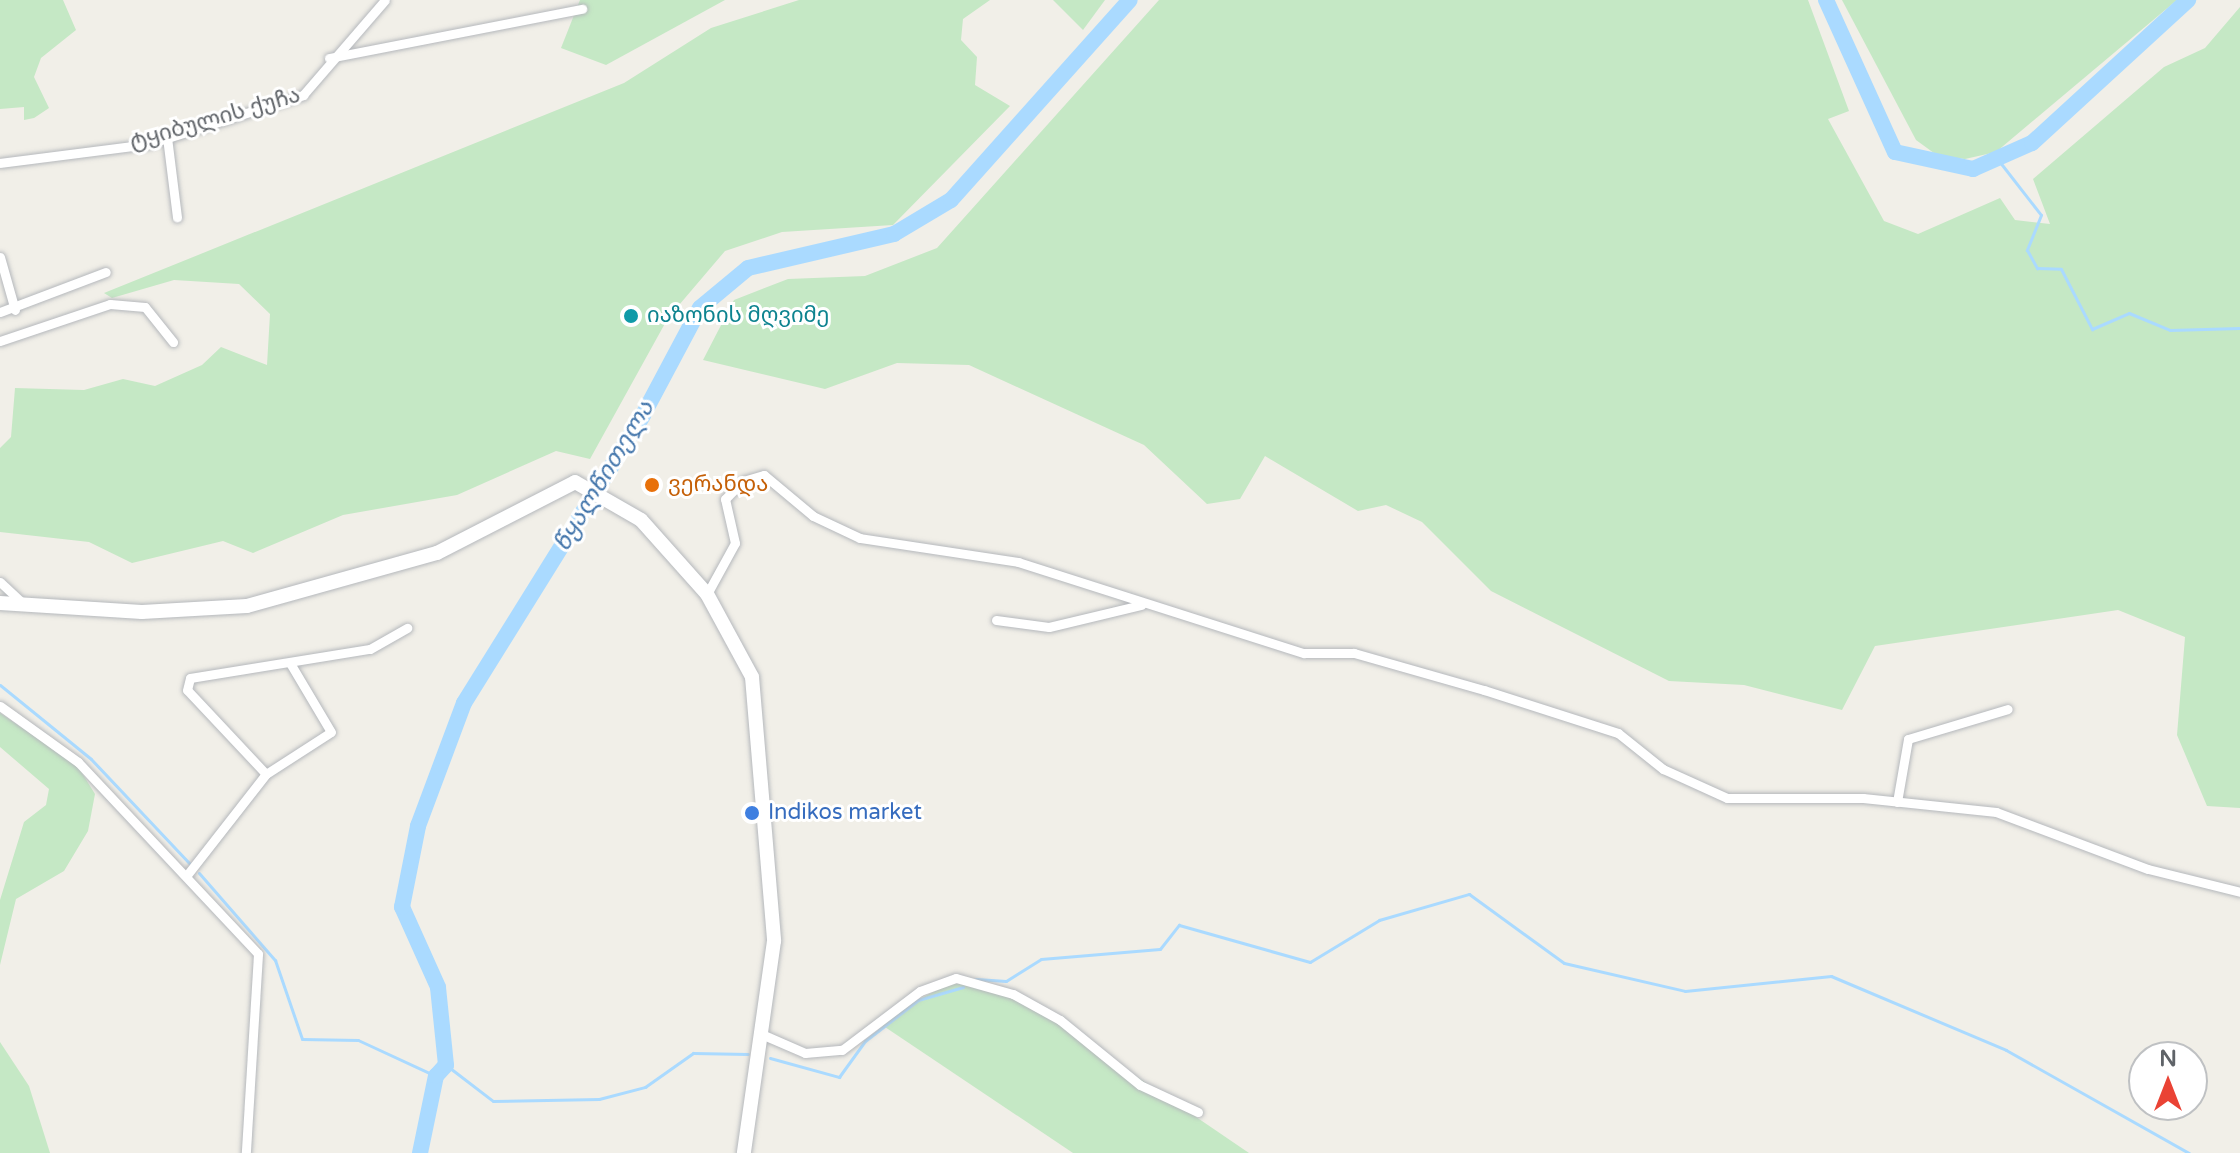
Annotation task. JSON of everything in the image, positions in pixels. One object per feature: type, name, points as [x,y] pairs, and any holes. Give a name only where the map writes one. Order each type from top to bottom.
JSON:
[{"type":"main road","points":[[0,603],[180,613],[247,606],[437,553],[571,483],[586,483],[624,507],[707,594],[752,677],[774,941],[745,1108],[744,1153]]},
{"type":"street","name":"ტყიბულის ქუჩა","points":[[0,163],[167,137],[303,95],[329,58],[385,0]]},
{"type":"street","points":[[329,58],[582,9]]},
{"type":"street","points":[[167,137],[177,217]]},
{"type":"street","points":[[0,257],[15,310]]},
{"type":"street","points":[[0,312],[15,310],[106,272]]},
{"type":"street","points":[[0,341],[110,304],[145,307],[173,342]]},
{"type":"street","points":[[707,594],[735,543],[725,499],[764,475],[813,516],[852,536],[1018,562],[1142,604],[1304,653],[1354,653],[1618,733],[1663,769],[1727,798],[1897,802],[1996,812],[2148,869],[2240,892]]},
{"type":"street","points":[[0,582],[24,604]]},
{"type":"street","points":[[996,620],[1049,627],[1142,604]]},
{"type":"street","points":[[266,774],[185,683],[370,649],[407,628]]},
{"type":"street","points":[[187,875],[266,774],[331,732],[290,663]]},
{"type":"street","points":[[0,706],[78,762],[258,954],[246,1153]]},
{"type":"street","points":[[1897,802],[1908,739],[2008,709]]},
{"type":"street","points":[[759,1033],[805,1053],[842,1050],[920,991],[956,978],[1013,994],[1060,1020],[1140,1085],[1198,1112]]},
{"type":"green space","points":[[0,0],[63,0],[76,30],[41,58],[34,77],[49,108],[34,118],[24,120],[24,107],[0,109]]},
{"type":"green space","points":[[580,0],[725,0],[606,65],[561,48]]},
{"type":"green space","points":[[799,0],[990,0],[963,19],[961,40],[977,57],[975,85],[1010,106],[893,225],[782,232],[725,251],[668,318],[590,459],[556,451],[457,495],[343,515],[253,553],[223,541],[132,563],[89,542],[0,532],[0,448],[11,437],[15,388],[84,390],[123,379],[155,386],[202,365],[221,347],[267,365],[270,314],[239,284],[174,280],[112,298],[104,293],[624,83],[711,28]]},
{"type":"green space","points":[[1053,0],[1105,0],[1083,30]]},
{"type":"green space","points":[[1159,0],[1808,0],[1849,111],[1828,119],[1884,221],[1918,234],[2000,198],[2015,220],[2050,224],[2033,179],[2164,67],[2205,48],[2240,7],[2240,808],[2207,806],[2177,735],[2185,637],[2118,610],[1875,646],[1842,710],[1744,685],[1669,681],[1491,591],[1422,522],[1386,505],[1358,511],[1265,456],[1240,499],[1207,504],[1144,445],[969,365],[897,363],[825,389],[703,360],[734,300],[788,279],[865,276],[937,248]]},
{"type":"green space","points":[[1842,0],[2177,0],[1996,152],[1965,159],[1938,156],[1916,140]]},
{"type":"green space","points":[[0,713],[77,765],[95,794],[88,831],[64,871],[16,899],[0,965],[0,900],[24,822],[46,805],[49,789],[0,747]]},
{"type":"green space","points":[[951,983],[1011,991],[1249,1153],[1073,1153],[876,1021]]},
{"type":"green space","points":[[0,1042],[29,1086],[50,1153],[0,1153]]},
{"type":"waterway","name":"წყალწითელა","points":[[420,1153],[436,1076],[446,1065],[438,987],[402,907],[418,826],[464,703],[643,415],[700,308],[748,268],[894,234],[951,200],[1130,0]]},
{"type":"waterway","name":"წყალწითელა","points":[[1826,0],[1895,152],[1973,169],[2032,143],[2188,0]]},
{"type":"waterway","points":[[1999,161],[2041,215],[2027,250],[2037,268],[2061,269],[2092,329],[2129,313],[2170,330],[2240,328]]},
{"type":"waterway","points":[[0,685],[91,759],[189,863]]},
{"type":"waterway","points":[[199,873],[275,960],[302,1039],[358,1040],[436,1076]]},
{"type":"waterway","points":[[976,979],[1006,981],[1041,959],[1160,949],[1179,925],[1310,962],[1379,920],[1469,894],[1564,963],[1685,991],[1831,976],[2006,1050],[2189,1153]]},
{"type":"waterway","points":[[770,1058],[839,1077],[865,1041],[918,1000],[963,987]]},
{"type":"waterway","points":[[446,1065],[493,1101],[599,1099],[645,1087],[693,1053],[748,1054]]},
{"type":"place","name":"იაზონის მღვიმე","points":[[631,316]]},
{"type":"place","name":"ვერანდა","points":[[652,485]]},
{"type":"place","name":"Indikos market","points":[[752,813]]}]
